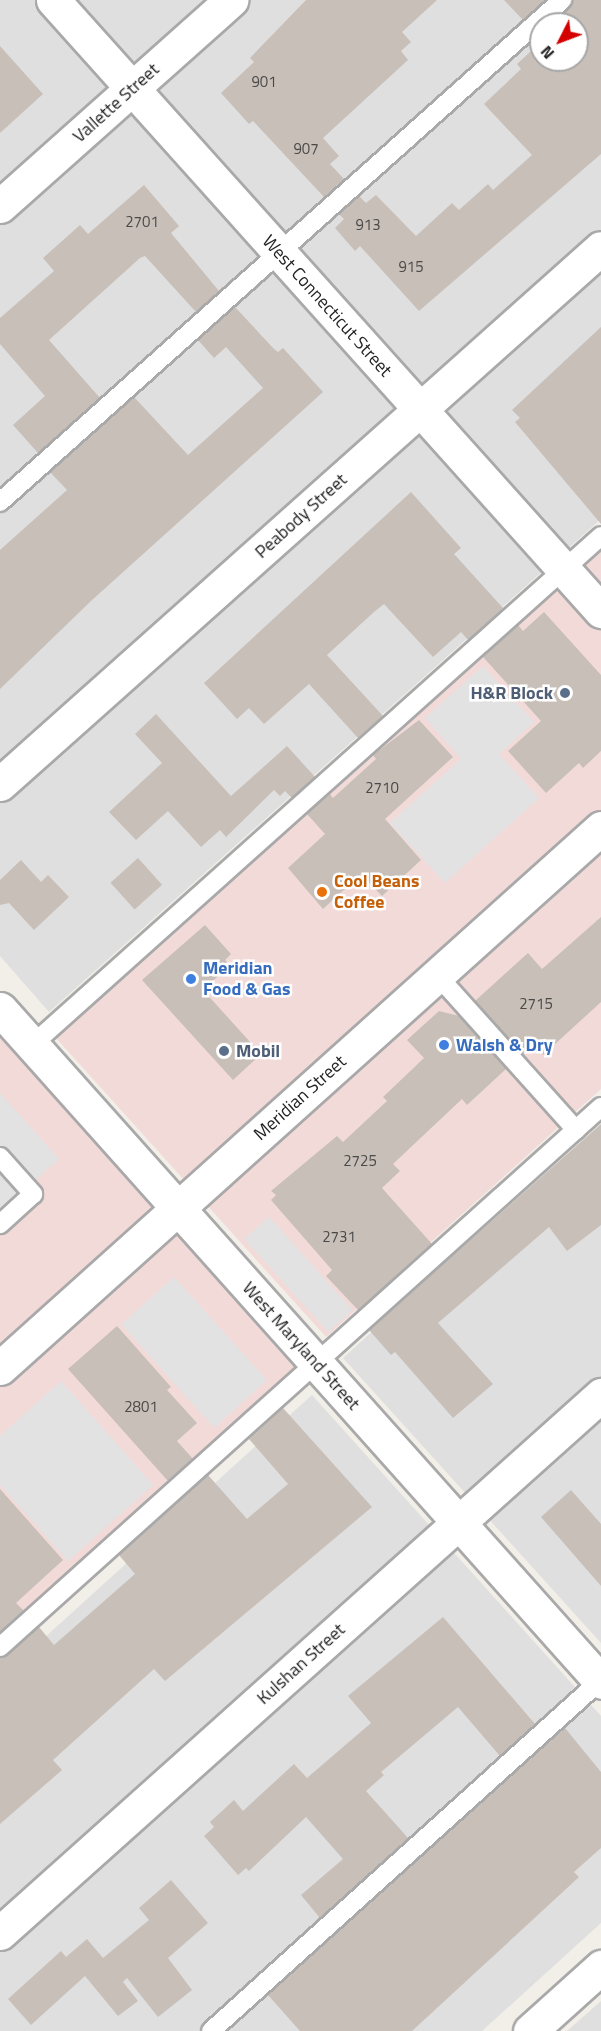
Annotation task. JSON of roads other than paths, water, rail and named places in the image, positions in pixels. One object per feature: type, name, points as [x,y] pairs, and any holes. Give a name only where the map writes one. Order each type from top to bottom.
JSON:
[{"type":"street","name":"West Connecticut Street","points":[[53,0],[601,611]]},
{"type":"street","name":"Vallette Street","points":[[0,206],[231,0]]},
{"type":"street","name":"Peabody Street","points":[[0,784],[601,248]]},
{"type":"street","name":"Meridian Street","points":[[0,1368],[601,828]]},
{"type":"street","name":"West Maryland Street","points":[[0,1009],[601,1681]]},
{"type":"street","name":"Kulshan Street","points":[[0,1934],[601,1395]]},
{"type":"street","points":[[530,2031],[601,1967]]},
{"type":"lane","points":[[0,502],[562,0]]},
{"type":"lane","points":[[32,1045],[601,536]]},
{"type":"lane","points":[[437,975],[576,1130]]},
{"type":"lane","points":[[0,1647],[601,1107]]},
{"type":"lane","points":[[0,1157],[33,1194],[0,1224]]},
{"type":"lane","points":[[211,2031],[601,1681]]},
{"type":"place","name":"H&R Block","points":[[565,693]]},
{"type":"place","name":"Cool Beans Coffee","points":[[322,892]]},
{"type":"place","name":"Meridian Food & Gas","points":[[191,979]]},
{"type":"place","name":"Walsh & Dry","points":[[444,1045]]},
{"type":"place","name":"Mobil","points":[[224,1051]]}]
